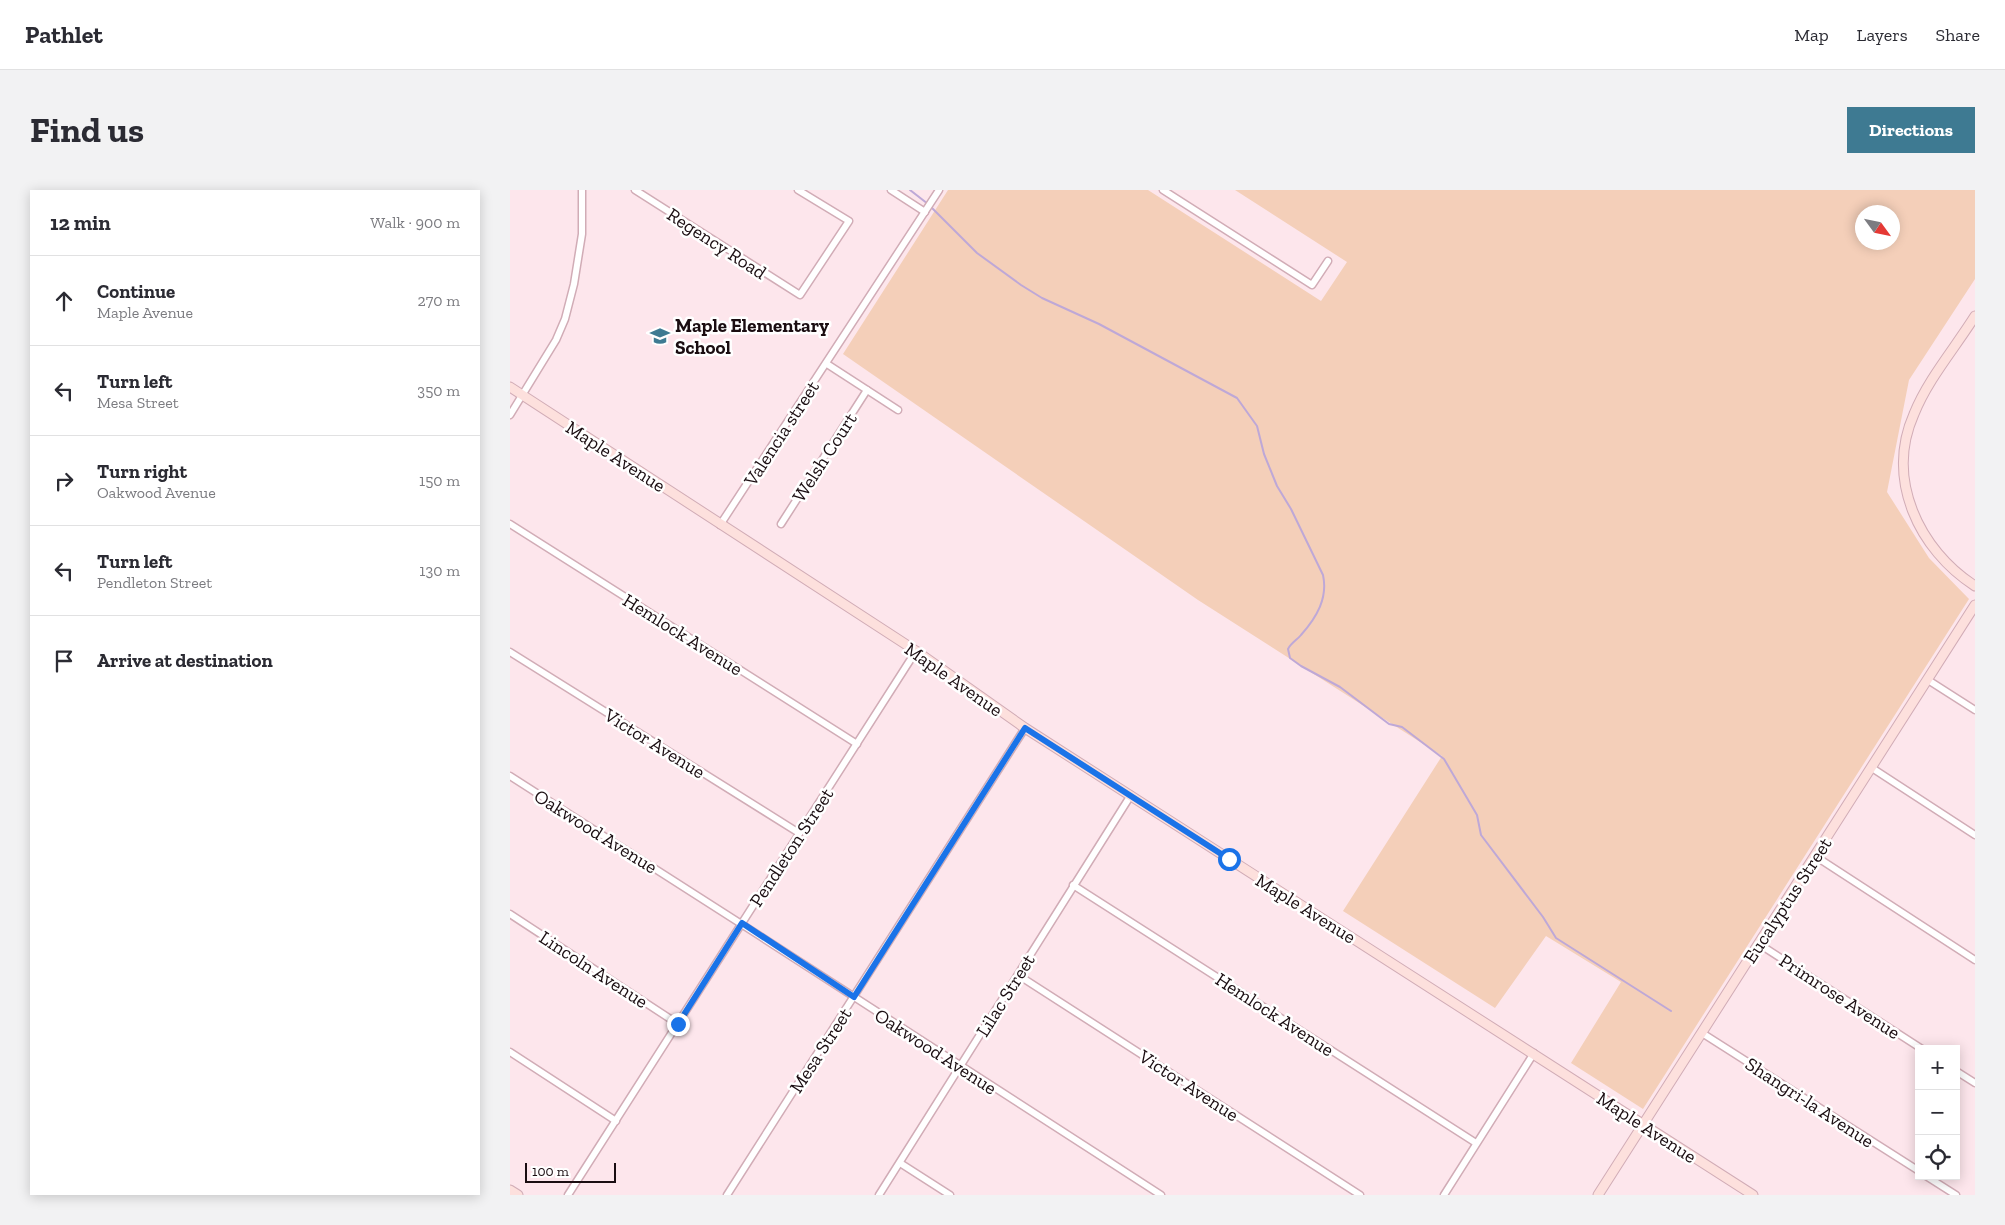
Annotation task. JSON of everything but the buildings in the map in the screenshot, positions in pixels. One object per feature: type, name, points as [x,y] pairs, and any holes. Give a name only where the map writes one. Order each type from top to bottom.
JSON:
[{"type":"street","points":[[510,415],[556,340],[565,319],[574,284],[582,234],[582,190]]},
{"type":"street","name":"Regency Road","points":[[635,190],[800,295],[849,221],[798,190]]},
{"type":"street","points":[[891,190],[925,212]]},
{"type":"street","name":"Valencia street","points":[[720,525],[939,190]]},
{"type":"street","points":[[1166,191],[1312,285],[1328,261]]},
{"type":"street","points":[[1975,316],[1919,402],[1910,424],[1904,457],[1906,491],[1918,525],[1941,559],[1975,586]]},
{"type":"street","points":[[827,364],[898,410]]},
{"type":"street","name":"Maple Avenue","points":[[510,387],[916,651],[1025,728],[1753,1195]]},
{"type":"street","name":"Welsh Court","points":[[781,524],[867,390]]},
{"type":"street","name":"Hemlock Avenue","points":[[510,524],[857,744]]},
{"type":"street","name":"Eucalyptus Street","points":[[1598,1195],[1975,606]]},
{"type":"street","name":"Pendleton Street","points":[[568,1195],[916,651]]},
{"type":"street","name":"Victor Avenue","points":[[510,652],[800,834]]},
{"type":"street","points":[[1928,680],[1975,710]]},
{"type":"street","name":"Mesa Street","points":[[728,1195],[1025,728]]},
{"type":"street","points":[[1872,768],[1975,835]]},
{"type":"street","name":"Oakwood Avenue","points":[[510,776],[742,923],[1161,1195]]},
{"type":"street","name":"Lilac Street","points":[[879,1195],[1131,795]]},
{"type":"street","points":[[1815,856],[1975,960]]},
{"type":"street","name":"Hemlock Avenue","points":[[1073,885],[1476,1143]]},
{"type":"street","name":"Lincoln Avenue","points":[[510,914],[678,1024]]},
{"type":"street","name":"Primrose Avenue","points":[[1759,944],[1916,1045]]},
{"type":"street","name":"Victor Avenue","points":[[1018,975],[1360,1195]]},
{"type":"street","name":"Shangri-la Avenue","points":[[1702,1033],[1915,1169]]},
{"type":"street","points":[[510,1052],[616,1121]]},
{"type":"street","points":[[1444,1195],[1534,1053]]},
{"type":"street","points":[[1960,1074],[1975,1083]]},
{"type":"street","points":[[900,1163],[950,1195]]},
{"type":"street","points":[[1932,1180],[1956,1195]]},
{"type":"street","points":[[510,1190],[518,1195]]},
{"type":"shaded area","points":[[948,190],[1148,190],[1321,301],[1347,262],[1235,190],[1975,190],[1975,279],[1909,380],[1887,492],[1929,558],[1969,599],[1643,1109],[1571,1063],[1621,982],[1546,936],[1495,1008],[1343,911],[1442,756],[1198,600],[843,354]]},
{"type":"waterway","points":[[910,190],[928,204]]},
{"type":"waterway","points":[[931,207],[977,253],[1021,285],[1042,298],[1099,324],[1237,398],[1257,426],[1264,454],[1277,486],[1291,509],[1323,575],[1324,592],[1320,607],[1307,628],[1288,649],[1290,658],[1340,687],[1389,724],[1402,727],[1444,759],[1477,815],[1481,835],[1543,917],[1556,938],[1671,1011]]},
{"type":"place","name":"Maple Elementary School","points":[[660,336]]},
{"type":"route","points":[[678,1024],[742,923],[854,997],[1025,728],[1229,859]]}]
